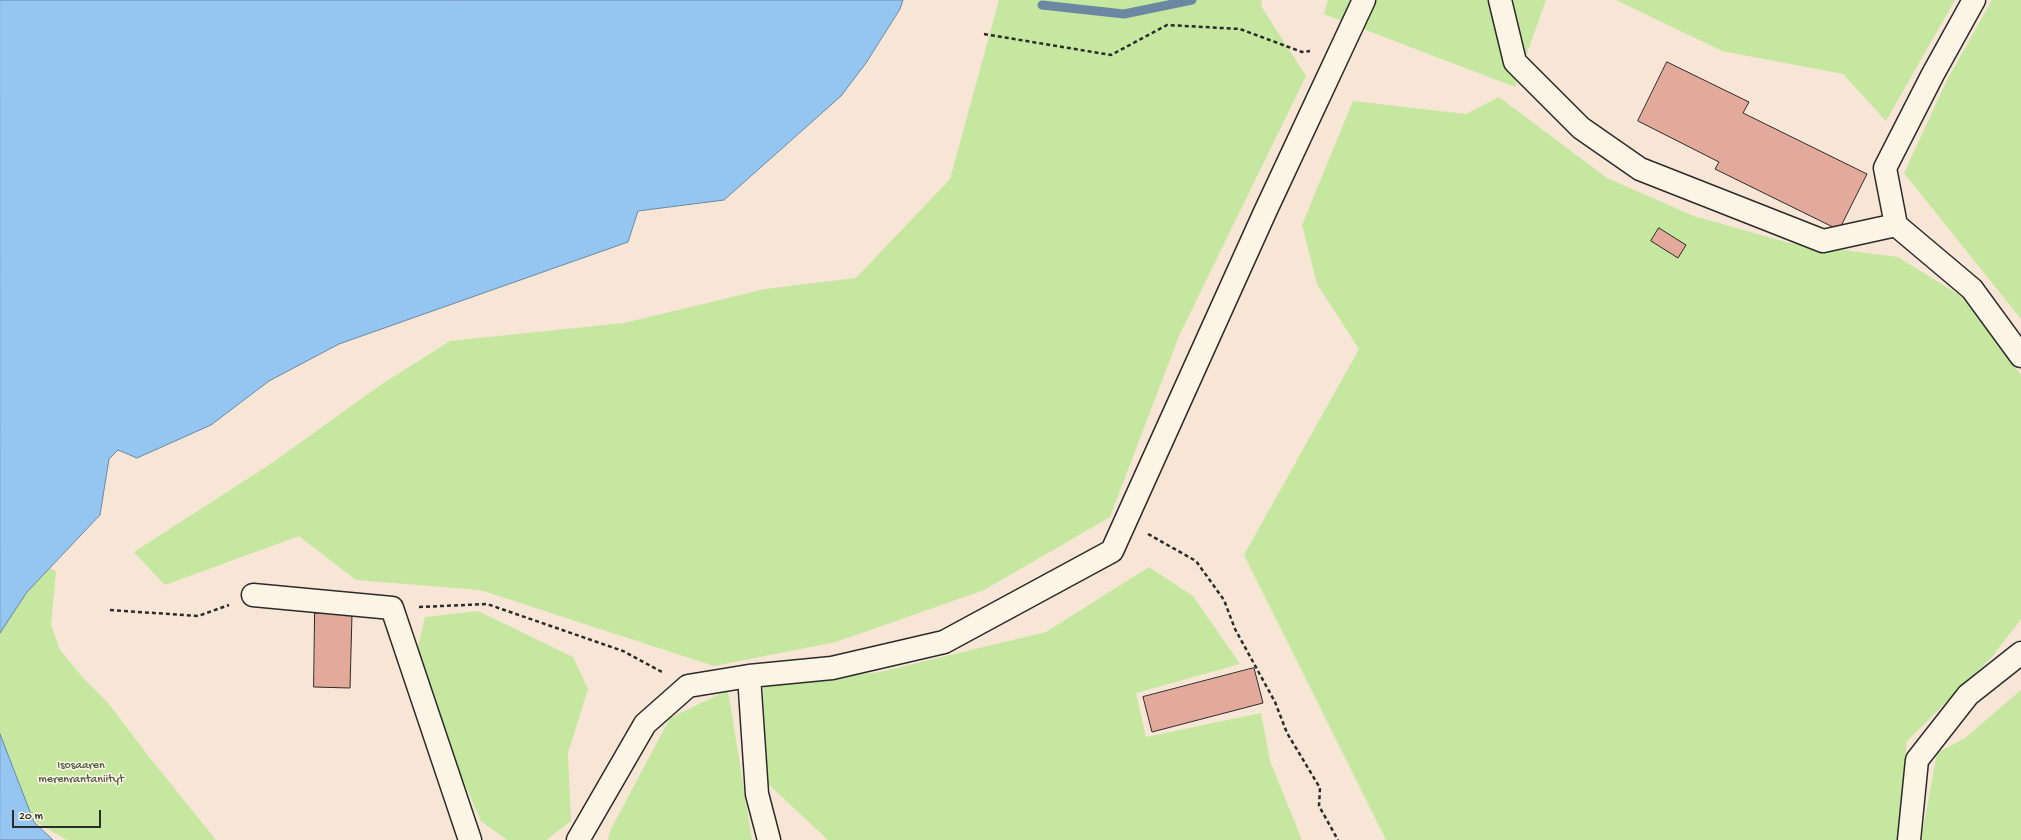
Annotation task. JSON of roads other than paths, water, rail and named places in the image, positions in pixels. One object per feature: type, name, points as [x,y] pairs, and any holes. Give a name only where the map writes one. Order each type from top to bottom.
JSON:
[{"type":"lane","points":[[578,840],[645,724],[688,686],[749,676],[832,668],[944,642],[1112,551],[1265,212],[1344,47],[1364,0]]},
{"type":"lane","points":[[1500,0],[1515,62],[1581,128],[1640,170],[1823,241],[1896,225]]},
{"type":"lane","points":[[1974,0],[1933,74],[1885,168],[1896,225],[1972,289],[2021,356]]},
{"type":"lane","points":[[254,595],[392,608],[470,840]]},
{"type":"lane","points":[[1909,840],[1917,760],[1968,695],[2021,653]]},
{"type":"lane","points":[[749,676],[757,794],[769,840]]},
{"type":"water","points":[[0,0],[903,0],[900,9],[866,63],[841,96],[724,200],[638,211],[628,242],[339,344],[269,381],[211,425],[137,458],[118,450],[109,459],[100,515],[27,592],[0,633]]},
{"type":"water","points":[[0,734],[34,822],[53,840],[0,840]]},
{"type":"waterway","points":[[1042,5],[1124,14],[1192,0]]},
{"type":"park label","name":"Isosaaren merenrantaniityt","points":[[81,773]]}]
